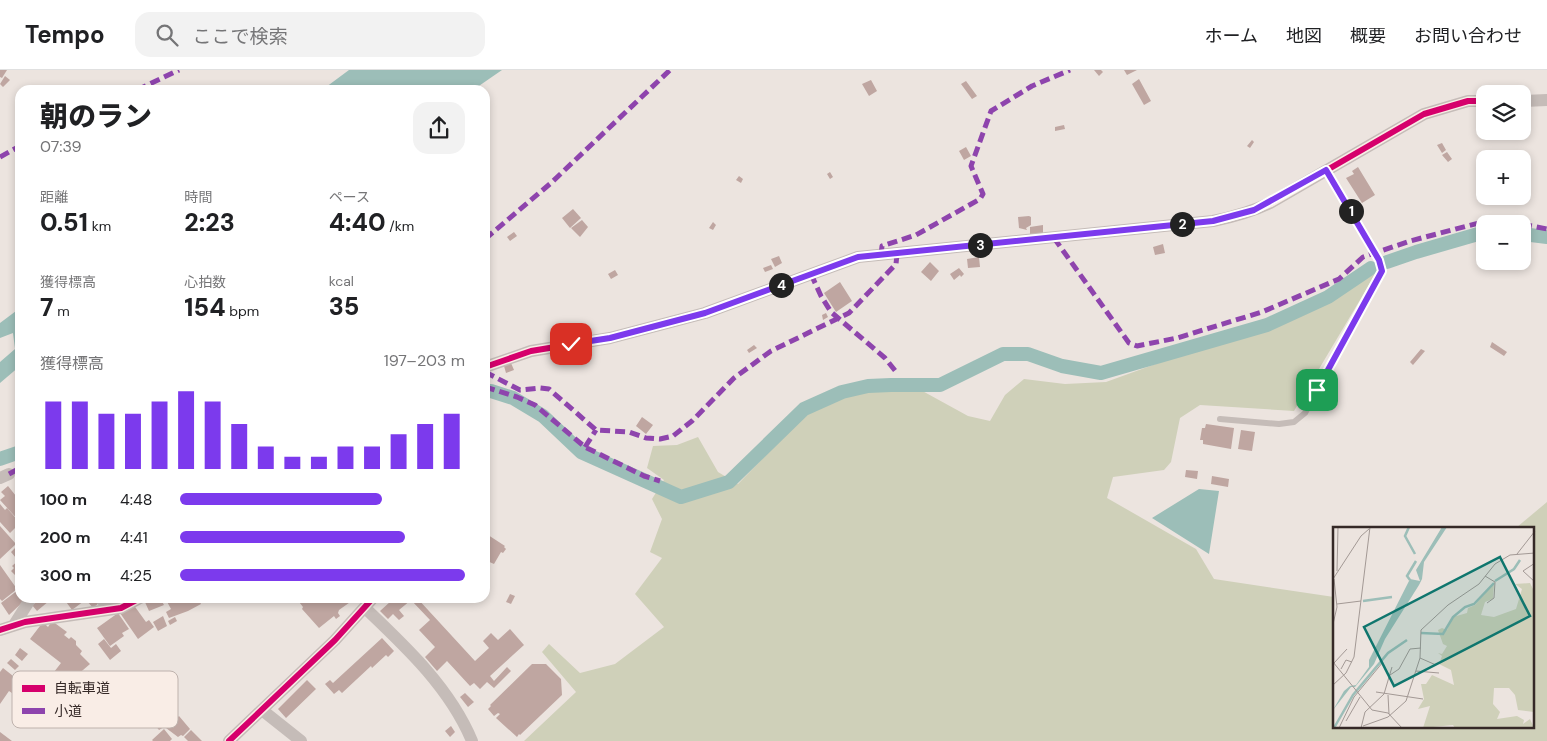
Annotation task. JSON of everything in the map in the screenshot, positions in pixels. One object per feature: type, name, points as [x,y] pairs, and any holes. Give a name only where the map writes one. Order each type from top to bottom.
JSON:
[{"type":"street","points":[[1531,101],[1547,100]]},
{"type":"street","points":[[490,365],[532,350],[610,338],[696,316],[858,257],[1213,221],[1235,217],[1254,210],[1424,114],[1468,101],[1476,101]]},
{"type":"street","points":[[14,624],[28,603]]},
{"type":"street","points":[[105,603],[111,609]]},
{"type":"street","points":[[0,630],[14,624],[121,608],[130,603]]},
{"type":"street","points":[[229,741],[335,640],[369,603],[424,668],[462,719],[472,741]]},
{"type":"street","points":[[262,710],[301,741]]},
{"type":"lane","points":[[1220,419],[1279,424],[1294,422],[1304,413],[1382,271],[1379,260],[1326,170]]},
{"type":"green space","points":[[1376,273],[1294,411],[1200,405],[1180,418],[1171,462],[1164,470],[1113,477],[1107,498],[1196,549],[1214,579],[1333,597],[1333,728],[1534,728],[1534,527],[1517,527],[1547,502],[1547,741],[524,741],[576,692],[542,652],[549,644],[580,673],[615,664],[664,627],[635,594],[662,558],[650,552],[662,519],[652,499],[664,480],[647,468],[653,446],[677,445],[698,437],[718,472],[738,484],[808,412],[846,395],[876,389],[917,388],[968,416],[990,421],[1005,395],[1024,379],[1065,384],[1106,382],[1186,353],[1271,329],[1332,299]]},
{"type":"water","points":[[349,70],[502,70],[480,85],[329,85]]},
{"type":"water","points":[[15,312],[15,349],[13,333],[0,338],[0,323]]},
{"type":"water","points":[[15,349],[15,370],[0,383],[0,362]]},
{"type":"water","points":[[1199,489],[1219,491],[1209,554],[1152,518]]},
{"type":"building","points":[[0,70],[7,70],[2,78],[0,77]]},
{"type":"building","points":[[1094,70],[1101,70],[1103,72],[1099,76]]},
{"type":"building","points":[[1124,70],[1137,70],[1127,75]]},
{"type":"building","points":[[5,76],[10,80],[3,87],[0,84]]},
{"type":"building","points":[[1139,79],[1151,101],[1144,105],[1132,84]]},
{"type":"building","points":[[871,80],[877,91],[869,96],[862,84]]},
{"type":"building","points":[[966,81],[977,96],[972,99],[961,84]]},
{"type":"building","points":[[1064,125],[1065,129],[1055,131],[1055,127]]},
{"type":"building","points":[[1252,140],[1254,142],[1250,148],[1247,146]]},
{"type":"building","points":[[1442,143],[1446,150],[1442,153],[1437,145]]},
{"type":"building","points":[[966,147],[971,156],[964,160],[959,151]]},
{"type":"building","points":[[1447,152],[1452,159],[1448,162],[1442,155]]},
{"type":"building","points":[[1358,167],[1375,195],[1362,203],[1346,178],[1354,174],[1352,171]]},
{"type":"building","points":[[830,172],[833,177],[830,179],[827,174]]},
{"type":"building","points":[[739,176],[743,179],[741,183],[736,180]]},
{"type":"building","points":[[573,209],[581,218],[570,228],[562,218]]},
{"type":"building","points":[[1018,217],[1031,217],[1031,225],[1026,228],[1027,230],[1019,228]]},
{"type":"building","points":[[582,220],[588,227],[580,237],[571,228]]},
{"type":"building","points":[[713,222],[716,225],[713,230],[709,228]]},
{"type":"building","points":[[1043,225],[1043,234],[1030,235],[1030,227]]},
{"type":"building","points":[[514,232],[517,236],[510,241],[507,237]]},
{"type":"building","points":[[1163,244],[1165,253],[1155,255],[1153,247]]},
{"type":"building","points":[[779,256],[782,263],[775,267],[771,259]]},
{"type":"building","points":[[979,257],[980,267],[968,268],[967,259]]},
{"type":"building","points":[[930,262],[939,271],[931,281],[921,272]]},
{"type":"building","points":[[771,265],[773,269],[765,272],[763,268]]},
{"type":"building","points":[[959,268],[964,274],[954,280],[950,274]]},
{"type":"building","points":[[615,270],[618,275],[611,279],[608,274]]},
{"type":"building","points":[[840,282],[852,301],[836,312],[824,293]]},
{"type":"building","points":[[826,313],[828,317],[823,320],[822,315]]},
{"type":"building","points":[[1492,342],[1507,352],[1504,356],[1490,347]]},
{"type":"building","points":[[754,345],[757,348],[749,353],[747,350]]},
{"type":"building","points":[[1421,349],[1425,351],[1413,365],[1410,362]]},
{"type":"building","points":[[511,363],[514,370],[506,373],[504,366]]},
{"type":"building","points":[[642,417],[653,425],[646,434],[636,426]]},
{"type":"building","points":[[1206,424],[1234,428],[1231,449],[1203,444],[1203,440],[1200,440],[1202,428],[1205,428]]},
{"type":"building","points":[[1241,430],[1255,432],[1252,451],[1238,449]]},
{"type":"building","points":[[1186,470],[1198,471],[1197,479],[1185,477]]},
{"type":"building","points":[[1212,476],[1229,479],[1228,487],[1211,484]]},
{"type":"building","points":[[8,486],[15,495],[15,516],[0,500],[5,496],[1,492]]},
{"type":"building","points":[[0,504],[5,510],[7,508],[15,517],[15,528],[10,533],[0,522]]},
{"type":"building","points":[[0,526],[15,545],[0,559]]},
{"type":"building","points":[[490,536],[505,546],[506,549],[503,553],[501,552],[494,564],[490,562]]},
{"type":"building","points":[[15,548],[15,557],[11,552]]},
{"type":"building","points":[[15,563],[15,575],[11,571],[14,568],[12,566]]},
{"type":"building","points":[[0,565],[15,586],[15,591],[2,601],[0,599]]},
{"type":"building","points":[[15,592],[15,603],[22,603],[9,615],[1,603]]},
{"type":"building","points":[[510,594],[515,596],[511,604],[506,602]]},
{"type":"building","points":[[35,603],[47,603],[37,611],[32,605]]},
{"type":"building","points":[[67,603],[81,603],[72,610]]},
{"type":"building","points":[[89,603],[99,603],[93,608]]},
{"type":"building","points":[[145,603],[163,603],[164,605],[149,611]]},
{"type":"building","points":[[168,603],[201,604],[169,618],[166,612],[171,609]]},
{"type":"building","points":[[300,603],[349,603],[339,610],[340,616],[336,619],[334,616],[319,628],[302,609],[303,607]]},
{"type":"building","points":[[389,603],[407,603],[399,610],[404,616],[399,620],[393,614],[388,619],[380,611]]},
{"type":"building","points":[[414,603],[422,603],[475,661],[489,648],[483,641],[491,633],[498,640],[510,629],[524,645],[490,676],[494,681],[507,667],[511,671],[494,688],[487,682],[480,689],[474,683],[470,686],[447,661],[437,671],[425,657],[435,647],[419,630],[430,620]]},
{"type":"building","points":[[133,604],[146,622],[149,620],[154,627],[138,639],[120,613]]},
{"type":"building","points":[[118,613],[129,629],[122,633],[124,636],[110,646],[97,628]]},
{"type":"building","points":[[163,616],[167,626],[158,631],[153,622]]},
{"type":"building","points":[[175,617],[177,621],[170,625],[168,621]]},
{"type":"building","points":[[52,621],[67,632],[64,635],[76,641],[76,645],[82,651],[80,654],[90,664],[82,671],[55,671],[61,663],[30,639],[43,622],[48,627]]},
{"type":"building","points":[[382,638],[394,651],[388,657],[386,655],[372,668],[371,666],[342,693],[339,690],[334,694],[325,684],[330,680],[333,683]]},
{"type":"building","points":[[104,639],[111,648],[116,644],[121,651],[110,660],[98,644]]},
{"type":"building","points":[[20,648],[28,654],[22,661],[15,655]]},
{"type":"building","points":[[11,659],[19,666],[15,670],[7,663]]},
{"type":"building","points":[[532,664],[546,664],[561,679],[562,695],[517,737],[496,718],[500,714],[498,713],[494,716],[488,709]]},
{"type":"building","points":[[3,668],[12,675],[12,693],[9,691],[0,704],[0,672]]},
{"type":"building","points":[[307,680],[316,689],[286,718],[278,709]]},
{"type":"building","points":[[465,693],[474,702],[468,707],[460,697]]},
{"type":"building","points":[[178,717],[190,729],[183,736],[178,737],[166,728],[178,728]]},
{"type":"building","points":[[451,726],[455,732],[450,737],[445,731]]},
{"type":"building","points":[[164,729],[172,739],[170,741],[152,740]]},
{"type":"building","points":[[191,730],[202,741],[188,741],[184,737]]},
{"type":"building","points":[[0,732],[12,741],[0,741]]},
{"type":"waterway","points":[[1387,262],[1476,235]]},
{"type":"waterway","points":[[1531,235],[1547,237]]},
{"type":"waterway","points":[[490,391],[513,398],[543,416],[581,452],[681,497],[729,482],[804,409],[842,392],[868,386],[940,385],[1003,354],[1028,354],[1062,366],[1101,373],[1267,325],[1328,297],[1371,268]]},
{"type":"waterway","points":[[0,459],[15,454]]},
{"type":"marked path","points":[[148,85],[179,70]]},
{"type":"marked path","points":[[490,235],[551,183],[670,70]]},
{"type":"marked path","points":[[881,255],[882,246],[916,235],[980,199],[983,194],[971,166],[991,111],[1032,86],[1070,70]]},
{"type":"marked path","points":[[0,157],[15,149]]},
{"type":"marked path","points":[[1054,238],[1129,343],[1137,346],[1177,338],[1262,312],[1339,279],[1363,257],[1410,241],[1476,224]]},
{"type":"marked path","points":[[1531,226],[1547,229]]},
{"type":"marked path","points":[[490,375],[520,390],[549,389],[596,430],[629,432],[646,438],[660,439],[673,436],[692,421],[734,378],[771,351],[849,313],[896,264],[897,254]]},
{"type":"marked path","points":[[811,274],[831,312],[885,358],[897,373]]},
{"type":"marked path","points":[[490,389],[535,405],[585,447],[644,476],[660,481]]},
{"type":"marked path","points":[[585,447],[596,430]]},
{"type":"marked path","points":[[9,474],[15,471]]},
{"type":"cycle path","points":[[490,365],[531,351],[610,338],[705,313],[858,257],[1213,221],[1235,216],[1270,203],[1424,114],[1468,101],[1476,101]]},
{"type":"cycle path","points":[[0,630],[25,622],[121,608],[130,603]]},
{"type":"cycle path","points":[[229,741],[335,640],[368,603]]},
{"type":"route","points":[[571,344],[610,338],[659,327],[705,313],[858,257],[1213,221],[1235,217],[1270,203],[1326,170],[1379,260],[1382,271],[1317,390]]}]
